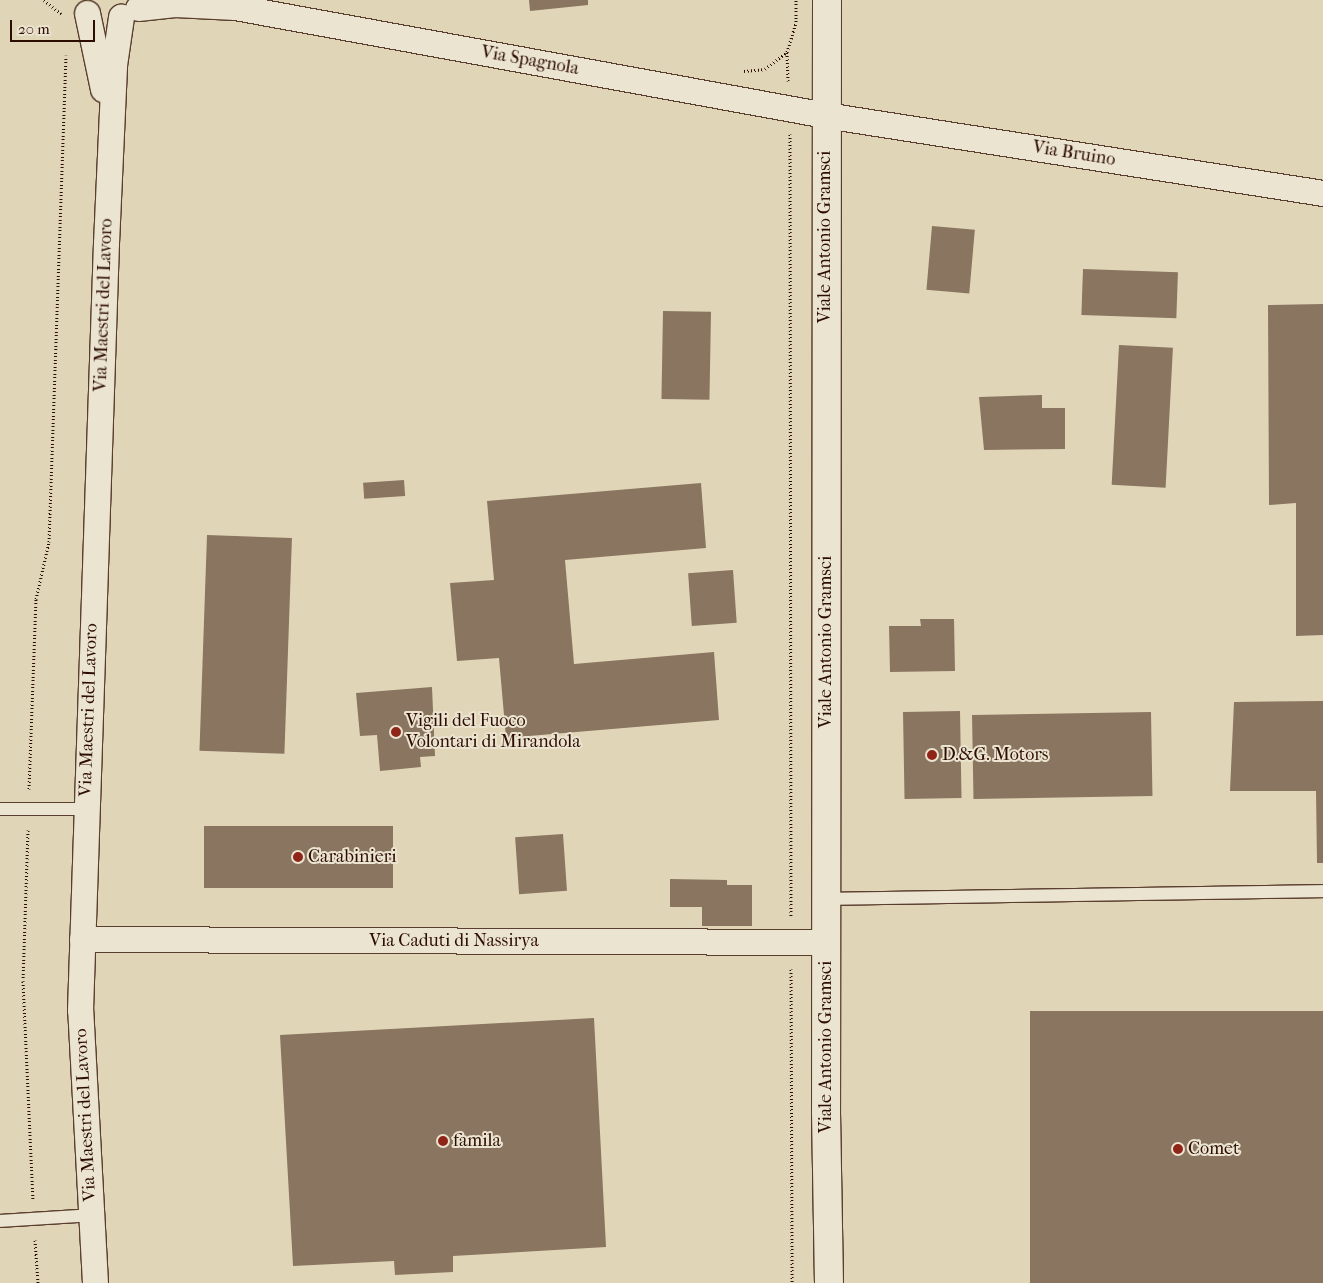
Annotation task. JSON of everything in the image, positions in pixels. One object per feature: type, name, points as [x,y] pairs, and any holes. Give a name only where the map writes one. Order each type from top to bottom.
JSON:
[{"type":"street","name":"Viale Antonio Gramsci","points":[[827,0],[825,115],[826,899],[829,1283]]},
{"type":"street","name":"Via Spagnola","points":[[75,11],[110,19],[135,9],[175,4],[226,4],[825,115]]},
{"type":"street","name":"Via Maestri del Lavoro","points":[[95,1283],[80,1010],[85,809],[114,65],[135,9]]},
{"type":"street","name":"Via Maestri del Lavoro","points":[[75,11],[97,51],[110,137]]},
{"type":"street","name":"Via Bruino","points":[[825,115],[1323,193]]},
{"type":"street","name":"Via Caduti di Nassirya","points":[[82,939],[827,942]]},
{"type":"lane","points":[[0,809],[85,809]]},
{"type":"lane","points":[[826,899],[1323,891]]},
{"type":"lane","points":[[0,1221],[92,1215]]},
{"type":"path","points":[[44,0],[75,11]]},
{"type":"path","points":[[792,1283],[789,108],[787,52],[796,22],[796,0]]},
{"type":"path","points":[[38,1283],[23,981],[36,599],[49,542],[67,50]]},
{"type":"building","points":[[529,0],[588,0],[588,5],[530,11]]},
{"type":"building","points":[[932,226],[975,230],[969,294],[926,290]]},
{"type":"building","points":[[1083,269],[1178,272],[1176,318],[1081,315]]},
{"type":"building","points":[[1323,304],[1323,635],[1296,636],[1296,503],[1269,505],[1268,305]]},
{"type":"building","points":[[663,311],[711,312],[709,400],[661,399]]},
{"type":"building","points":[[1119,345],[1173,348],[1166,488],[1112,485]]},
{"type":"building","points":[[1042,395],[1042,408],[1065,408],[1065,449],[984,450],[979,397]]},
{"type":"building","points":[[404,480],[405,496],[364,499],[363,483]]},
{"type":"building","points":[[701,483],[706,548],[565,560],[574,664],[714,652],[719,720],[506,738],[499,658],[457,661],[450,583],[494,580],[487,501]]},
{"type":"building","points":[[207,535],[292,538],[284,754],[199,751]]},
{"type":"building","points":[[733,570],[737,623],[692,626],[688,573]]},
{"type":"building","points":[[920,619],[954,619],[955,671],[890,672],[889,626],[921,626]]},
{"type":"building","name":"Vigili del Fuoco Volontari di Mirandola","points":[[432,687],[435,756],[420,757],[421,767],[380,771],[377,735],[360,736],[356,693]]},
{"type":"building","points":[[1323,701],[1323,863],[1317,863],[1316,791],[1230,791],[1234,702]]},
{"type":"building","name":"D.&G. Motors","points":[[960,711],[962,798],[905,799],[903,712]]},
{"type":"building","points":[[1151,712],[1152,796],[973,799],[972,715]]},
{"type":"building","name":"Carabinieri","points":[[204,826],[393,826],[393,888],[204,888]]},
{"type":"building","points":[[563,834],[567,891],[519,894],[515,837]]},
{"type":"building","points":[[670,879],[727,880],[727,885],[752,885],[752,926],[702,926],[702,907],[670,907]]},
{"type":"building","name":"Comet","points":[[1030,1011],[1323,1011],[1323,1283],[1030,1283]]},
{"type":"building","name":"famila","points":[[594,1018],[606,1247],[453,1256],[453,1272],[395,1275],[394,1261],[293,1266],[280,1035]]},
{"type":"place","name":"Vigili del Fuoco Volontari di Mirandola","points":[[396,732]]},
{"type":"place","name":"D.&G. Motors","points":[[932,755]]},
{"type":"place","name":"Carabinieri","points":[[298,857]]},
{"type":"place","name":"famila","points":[[443,1141]]},
{"type":"place","name":"Comet","points":[[1178,1149]]}]
